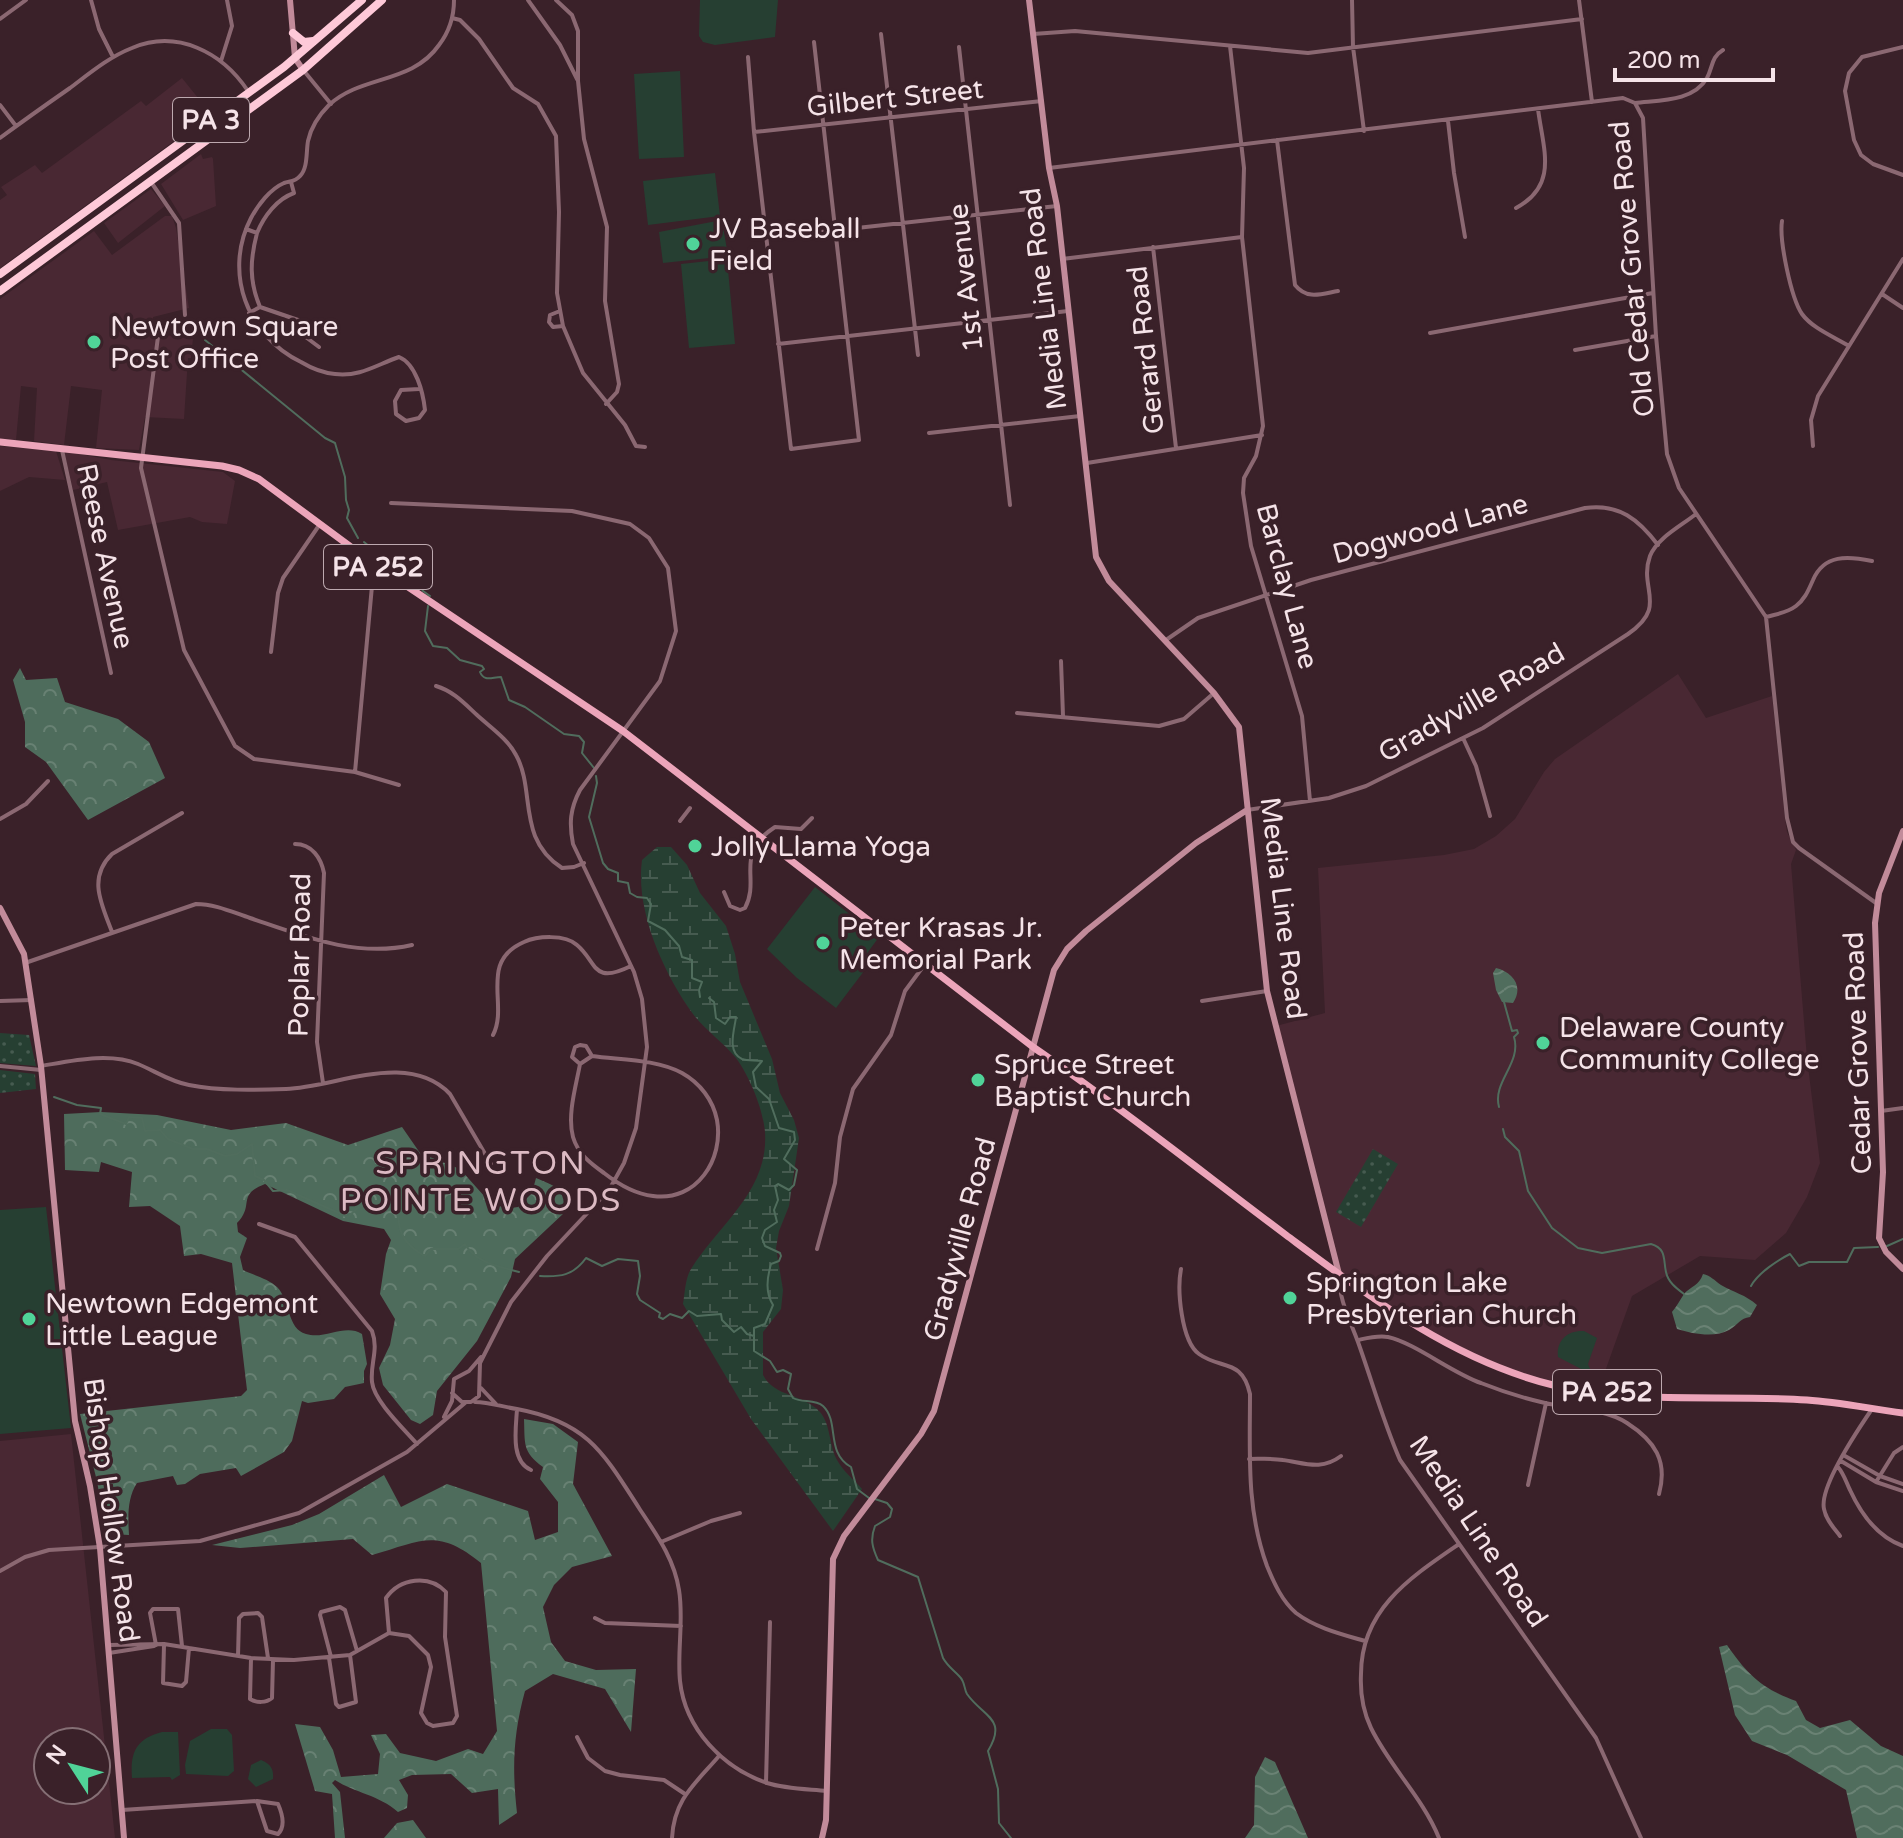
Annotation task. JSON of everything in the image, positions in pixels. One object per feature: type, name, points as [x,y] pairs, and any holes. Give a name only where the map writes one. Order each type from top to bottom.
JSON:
[{"type":"highway","name":"PA 3","points":[[0,274],[295,58],[362,0]]},
{"type":"highway","name":"PA 3","points":[[0,291],[303,70],[382,0]]},
{"type":"highway","points":[[293,33],[304,42],[318,39]]},
{"type":"main road","name":"PA 252","points":[[0,442],[239,470],[259,479],[374,564],[623,731],[1033,1047],[1083,1081],[1339,1274],[1399,1316],[1450,1344],[1515,1374],[1555,1385],[1659,1397],[1809,1400],[1903,1413]]},
{"type":"street","points":[[0,19],[26,0]]},
{"type":"street","points":[[91,0],[99,29],[113,57]]},
{"type":"street","points":[[221,61],[232,26],[227,0]]},
{"type":"street","points":[[290,0],[295,58],[331,104]]},
{"type":"street","points":[[419,389],[407,389],[398,394],[394,408],[401,419],[413,421],[423,415],[424,401],[411,364],[402,358],[349,375],[330,374],[314,369],[276,346],[249,313],[240,279],[240,253],[252,215],[272,191],[303,173],[311,132],[322,113],[349,92],[420,66],[442,42],[452,18],[454,0]]},
{"type":"street","points":[[528,0],[560,45],[578,81]]},
{"type":"street","points":[[556,0],[572,15],[579,38],[578,81],[587,160],[607,227],[605,301],[619,384],[617,392],[606,404]]},
{"type":"street","name":"Media Line Road","points":[[1029,0],[1049,168],[1057,206],[1098,565],[1164,642],[1214,693],[1239,727],[1267,991],[1339,1274],[1339,1293],[1358,1340],[1381,1418],[1400,1460],[1596,1738],[1641,1838]]},
{"type":"street","points":[[1352,0],[1353,47],[1364,131]]},
{"type":"street","points":[[1579,0],[1592,102]]},
{"type":"street","points":[[452,18],[460,20],[479,39],[513,88],[538,104],[556,136],[559,212],[557,293],[563,326],[583,373],[625,425],[636,446],[645,447]]},
{"type":"street","points":[[1033,34],[1075,31],[1308,53],[1582,19]]},
{"type":"street","points":[[881,34],[918,355]]},
{"type":"street","points":[[0,138],[113,57],[134,46],[154,42],[184,42],[221,61],[250,92]]},
{"type":"street","points":[[748,57],[791,449],[859,440],[814,42]]},
{"type":"street","name":"Barclay Lane","points":[[1230,46],[1244,180],[1242,237],[1262,435],[1242,486],[1251,546],[1302,716],[1310,801]]},
{"type":"street","name":"1st Avenue","points":[[959,47],[1010,505]]},
{"type":"street","points":[[1903,47],[1862,57],[1849,73],[1845,91],[1854,140],[1861,155],[1873,164],[1903,175]]},
{"type":"street","points":[[1635,103],[1677,98],[1695,91],[1709,75],[1713,59],[1723,50]]},
{"type":"street","name":"Old Cedar Grove Road","points":[[1049,168],[1623,98],[1635,103],[1643,118],[1656,336],[1670,466],[1674,479],[1696,514],[1766,617],[1787,818],[1793,842],[1876,903]]},
{"type":"street","name":"Gilbert Street","points":[[754,132],[1042,101]]},
{"type":"street","points":[[0,105],[16,126]]},
{"type":"street","points":[[1516,208],[1533,196],[1544,180],[1538,109]]},
{"type":"street","points":[[1448,120],[1465,237]]},
{"type":"street","points":[[1277,140],[1295,285],[1310,296],[1338,291]]},
{"type":"street","points":[[151,182],[179,223],[185,315]]},
{"type":"street","points":[[260,307],[252,283],[251,267],[257,233],[270,212],[284,197],[294,193],[291,182]]},
{"type":"street","points":[[766,238],[1057,206]]},
{"type":"street","points":[[1782,221],[1780,235],[1796,302],[1802,314],[1849,346]]},
{"type":"street","points":[[246,229],[257,233]]},
{"type":"street","points":[[1062,259],[1242,237]]},
{"type":"street","name":"Gerard Road","points":[[1153,247],[1176,448]]},
{"type":"street","points":[[1813,446],[1813,408],[1903,259]]},
{"type":"street","points":[[1430,333],[1653,293]]},
{"type":"street","points":[[1882,294],[1903,308]]},
{"type":"street","points":[[249,313],[260,307],[298,320],[307,338],[319,347]]},
{"type":"street","points":[[560,311],[550,315],[549,322],[556,328],[563,326]]},
{"type":"street","points":[[778,344],[1068,311]]},
{"type":"street","points":[[159,329],[141,468],[184,650],[235,746],[254,759],[355,772],[399,785]]},
{"type":"street","points":[[1575,350],[1656,336]]},
{"type":"street","points":[[929,433],[1080,416]]},
{"type":"street","points":[[1085,463],[1262,435]]},
{"type":"street","name":"Reese Avenue","points":[[62,448],[111,673]]},
{"type":"street","points":[[0,1571],[25,1557],[49,1550],[200,1541],[299,1513],[417,1444],[441,1422],[479,1396],[478,1371],[484,1353],[511,1302],[531,1273],[589,1214],[615,1182],[633,1137],[646,1064],[645,1015],[631,966],[573,844],[569,826],[572,806],[580,790],[660,681],[676,631],[668,568],[649,538],[630,524],[572,511],[391,503]]},
{"type":"street","name":"Dogwood Lane","points":[[1164,642],[1198,618],[1358,566],[1594,507],[1612,508],[1634,518],[1658,545]]},
{"type":"street","points":[[1658,545],[1696,514]]},
{"type":"street","points":[[271,652],[278,593],[283,578],[320,524]]},
{"type":"street","name":"Gradyville Road","points":[[822,1838],[826,1820],[833,1559],[844,1536],[921,1434],[934,1411],[1054,970],[1067,949],[1196,843],[1247,810],[1346,794],[1366,786],[1463,738],[1636,628],[1650,608],[1648,565],[1658,545]]},
{"type":"street","points":[[1766,617],[1797,605],[1806,596],[1818,571],[1827,563],[1850,557],[1872,561]]},
{"type":"street","points":[[355,772],[374,564]]},
{"type":"street","points":[[1061,661],[1063,716]]},
{"type":"street","points":[[436,686],[449,689],[516,754],[522,771],[531,827],[551,858],[562,868],[584,863]]},
{"type":"street","points":[[1017,713],[1159,726],[1184,719],[1214,693]]},
{"type":"street","points":[[1463,738],[1476,766],[1490,816]]},
{"type":"street","points":[[0,819],[26,804],[48,781]]},
{"type":"street","points":[[680,821],[690,808]]},
{"type":"street","points":[[112,932],[97,887],[105,861],[182,813]]},
{"type":"street","points":[[724,892],[730,906],[740,910],[745,908],[749,899],[749,859],[760,839],[775,827],[801,829],[812,818]]},
{"type":"street","name":"Cedar Grove Road","points":[[1903,831],[1876,903],[1883,1197],[1879,1238],[1886,1252],[1903,1269]]},
{"type":"street","name":"Poplar Road","points":[[295,844],[303,844],[316,853],[324,873],[317,1042],[323,1083]]},
{"type":"street","points":[[25,963],[196,904],[207,904],[323,943],[382,951],[412,945]]},
{"type":"street","name":"Bishop Hollow Road","points":[[0,908],[24,954],[32,1000],[75,1421],[100,1548],[124,1838]]},
{"type":"street","points":[[493,1035],[498,1026],[496,977],[501,963],[521,943],[534,938],[564,939],[579,946],[590,964],[605,973],[631,966]]},
{"type":"street","points":[[817,1249],[835,1183],[840,1137],[853,1089],[888,1041],[907,986],[925,964]]},
{"type":"street","points":[[1202,1001],[1267,991]]},
{"type":"street","points":[[0,1001],[32,1000]]},
{"type":"street","points":[[580,1064],[572,1057],[575,1047],[586,1046],[592,1056]]},
{"type":"street","points":[[592,1056],[646,1064],[681,1072],[696,1083],[715,1109],[718,1128],[714,1163],[704,1177],[672,1195],[655,1196],[615,1182],[588,1161],[578,1149],[572,1134],[571,1119],[580,1064],[592,1056]]},
{"type":"street","points":[[0,1066],[41,1068],[76,1060],[113,1059],[136,1063],[172,1080],[199,1087],[280,1089],[405,1073],[443,1086],[457,1102],[491,1164]]},
{"type":"street","points":[[1881,1111],[1903,1108]]},
{"type":"street","points":[[259,1224],[295,1237],[372,1331],[376,1342],[372,1372],[375,1395],[417,1444]]},
{"type":"street","points":[[1181,1269],[1183,1315],[1190,1344],[1202,1356],[1235,1368],[1248,1383],[1252,1512],[1258,1540],[1283,1598],[1294,1611],[1320,1627],[1365,1641]]},
{"type":"street","points":[[1358,1340],[1387,1337],[1476,1382],[1546,1403],[1612,1415],[1628,1423],[1649,1442],[1660,1458],[1664,1471],[1659,1494]]},
{"type":"street","points":[[441,1422],[452,1401],[454,1379],[464,1374],[484,1353]]},
{"type":"street","points":[[464,1374],[473,1375],[498,1406]]},
{"type":"street","points":[[452,1393],[457,1400],[545,1415],[565,1424],[598,1447],[671,1561],[679,1585],[680,1682],[697,1730],[719,1756],[766,1783],[827,1791]]},
{"type":"street","points":[[1528,1485],[1546,1403]]},
{"type":"street","points":[[517,1409],[517,1452],[523,1465],[531,1470]]},
{"type":"street","points":[[1840,1536],[1823,1508],[1825,1491],[1872,1409]]},
{"type":"street","points":[[1876,1482],[1894,1453],[1903,1447]]},
{"type":"street","points":[[1249,1459],[1319,1466],[1341,1456]]},
{"type":"street","points":[[1843,1458],[1903,1484]]},
{"type":"street","points":[[1843,1458],[1876,1482],[1903,1491]]},
{"type":"street","points":[[1838,1467],[1857,1505],[1873,1526],[1888,1540],[1903,1546]]},
{"type":"street","points":[[661,1542],[688,1529],[740,1513]]},
{"type":"street","points":[[1439,1838],[1368,1719],[1361,1687],[1361,1663],[1365,1641],[1387,1600],[1423,1568],[1459,1544]]},
{"type":"street","points":[[109,1649],[164,1644],[271,1660],[350,1655],[389,1633],[409,1636],[428,1655],[430,1682],[421,1713],[433,1726],[453,1723],[457,1716],[445,1637],[446,1592],[440,1585],[418,1580],[393,1588],[386,1598],[389,1633]]},
{"type":"street","points":[[156,1645],[150,1613],[153,1609],[172,1607],[178,1609],[182,1646]]},
{"type":"street","points":[[350,1655],[356,1702],[339,1707],[321,1612],[340,1607],[345,1610],[357,1651]]},
{"type":"street","points":[[238,1656],[239,1618],[243,1614],[258,1613],[262,1617],[271,1660],[272,1698],[268,1701],[250,1699],[251,1658]]},
{"type":"street","points":[[595,1618],[605,1623],[681,1626]]},
{"type":"street","points":[[766,1783],[770,1622]]},
{"type":"street","points":[[164,1644],[163,1683],[182,1686],[186,1682],[189,1648]]},
{"type":"street","points":[[577,1737],[588,1758],[605,1771],[664,1780],[685,1794]]},
{"type":"street","points":[[672,1838],[674,1814],[685,1794],[719,1756]]},
{"type":"street","points":[[122,1810],[257,1801],[278,1804],[283,1825],[278,1834],[267,1831],[257,1801]]},
{"type":"shaded area","points":[[182,78],[211,114],[0,268],[0,200],[7,195],[1,187],[35,165],[42,173],[141,101],[146,106]]},
{"type":"shaded area","points":[[201,154],[203,159],[213,159],[216,206],[183,220],[161,184]]},
{"type":"shaded area","points":[[151,189],[165,206],[118,243],[104,223]]},
{"type":"shaded area","points":[[165,216],[172,216],[176,228],[189,308],[153,317],[154,334],[193,338],[191,358],[188,358],[184,419],[145,417],[139,450],[96,448],[102,390],[71,386],[64,445],[34,441],[37,388],[21,386],[16,440],[0,439],[0,299],[94,231],[112,255]]},
{"type":"shaded area","points":[[0,446],[56,451],[65,480],[29,477],[0,491]]},
{"type":"shaded area","points":[[64,451],[111,460],[223,472],[235,481],[227,524],[202,522],[190,517],[118,530],[107,482],[73,490]]},
{"type":"shaded area","name":"Delaware County Community College","points":[[1678,674],[1706,718],[1772,696],[1787,832],[1796,850],[1791,864],[1807,1058],[1820,1163],[1807,1197],[1786,1233],[1755,1260],[1700,1256],[1632,1296],[1598,1391],[1515,1374],[1450,1344],[1339,1274],[1276,1026],[1325,1013],[1318,868],[1474,849],[1496,836],[1515,819],[1555,759]]},
{"type":"shaded area","points":[[71,1434],[103,1726],[32,1726],[32,1806],[112,1806],[115,1838],[0,1838],[0,1441]]},
{"type":"green space","points":[[700,0],[778,0],[775,37],[715,45],[703,42],[699,36]]},
{"type":"green space","points":[[680,71],[684,157],[639,159],[634,74]]},
{"type":"green space","points":[[715,173],[720,216],[648,225],[643,181]]},
{"type":"green space","name":"JV Baseball Field","points":[[722,220],[728,256],[663,263],[659,232]]},
{"type":"green space","points":[[727,259],[735,344],[689,348],[681,264]]},
{"type":"green space","points":[[20,668],[26,680],[57,678],[65,702],[118,719],[149,742],[165,778],[88,820],[46,762],[25,747],[25,722],[13,680]]},
{"type":"green space","points":[[657,847],[671,847],[687,865],[700,893],[726,926],[740,982],[772,1059],[780,1093],[799,1138],[789,1206],[776,1248],[783,1290],[781,1309],[763,1332],[763,1375],[774,1388],[820,1412],[837,1460],[862,1489],[833,1531],[751,1419],[683,1304],[691,1269],[751,1189],[764,1153],[765,1132],[759,1103],[741,1066],[693,1014],[672,980],[654,941],[647,921],[641,880],[642,860]]},
{"type":"green space","name":"Peter Krasas Jr. Memorial Park","points":[[815,887],[879,937],[868,952],[874,958],[836,1008],[797,978],[767,949]]},
{"type":"green space","points":[[0,1033],[29,1035],[36,1066],[0,1063]]},
{"type":"green space","points":[[0,1070],[35,1074],[36,1089],[0,1093]]},
{"type":"green space","points":[[64,1114],[157,1115],[231,1130],[286,1123],[348,1145],[402,1127],[420,1153],[460,1169],[485,1197],[505,1209],[518,1207],[532,1193],[536,1178],[561,1193],[564,1213],[515,1259],[511,1277],[477,1341],[437,1391],[433,1415],[420,1424],[411,1420],[383,1385],[379,1368],[390,1345],[395,1319],[380,1294],[391,1240],[384,1229],[343,1221],[265,1184],[256,1188],[248,1196],[245,1211],[237,1223],[238,1232],[247,1238],[240,1257],[243,1270],[277,1287],[300,1331],[320,1335],[349,1330],[362,1334],[367,1364],[364,1383],[345,1387],[334,1399],[302,1401],[292,1441],[284,1452],[241,1476],[236,1468],[200,1474],[185,1484],[177,1485],[173,1476],[137,1483],[128,1515],[129,1535],[112,1534],[105,1527],[80,1414],[241,1396],[247,1390],[232,1263],[201,1254],[184,1256],[180,1226],[150,1206],[129,1207],[132,1172],[101,1162],[99,1172],[65,1170]]},
{"type":"green space","points":[[1373,1149],[1398,1164],[1361,1227],[1336,1212]]},
{"type":"green space","name":"Newtown Edgemont Little League","points":[[46,1207],[71,1428],[0,1434],[0,1210]]},
{"type":"green space","points":[[1584,1331],[1597,1338],[1588,1364],[1590,1369],[1585,1371],[1558,1357],[1561,1341],[1568,1335]]},
{"type":"green space","points":[[524,1419],[553,1424],[578,1442],[573,1484],[612,1556],[572,1567],[554,1585],[543,1607],[551,1642],[565,1661],[596,1670],[636,1669],[631,1732],[605,1689],[553,1674],[525,1691],[515,1752],[517,1813],[499,1825],[498,1789],[472,1793],[451,1774],[412,1775],[399,1780],[408,1795],[407,1808],[398,1812],[335,1780],[332,1783],[340,1792],[345,1838],[335,1838],[332,1794],[315,1791],[295,1724],[320,1727],[333,1750],[341,1777],[378,1774],[380,1754],[371,1735],[386,1734],[400,1753],[436,1761],[468,1749],[483,1754],[497,1731],[481,1563],[452,1545],[428,1540],[372,1555],[353,1539],[240,1548],[212,1545],[292,1525],[319,1514],[384,1475],[401,1507],[447,1484],[528,1511],[535,1540],[558,1532],[558,1502],[540,1479],[543,1467],[528,1452]]},
{"type":"green space","points":[[211,1729],[227,1729],[232,1735],[234,1771],[228,1776],[186,1774],[190,1741]]},
{"type":"green space","points":[[162,1732],[178,1732],[180,1775],[172,1780],[170,1777],[132,1778],[136,1748],[146,1738]]},
{"type":"green space","points":[[261,1760],[271,1767],[273,1779],[256,1787],[248,1779],[251,1765]]},
{"type":"green space","points":[[413,1820],[426,1838],[384,1838],[397,1823]]},
{"type":"water","points":[[1496,968],[1515,981],[1517,991],[1513,1003],[1502,1002],[1496,990],[1493,973]]},
{"type":"water","points":[[1703,1274],[1757,1305],[1750,1317],[1729,1330],[1711,1335],[1677,1329],[1672,1312]]},
{"type":"water","points":[[1727,1645],[1756,1679],[1796,1701],[1806,1720],[1820,1728],[1850,1720],[1881,1746],[1903,1756],[1903,1838],[1857,1838],[1846,1790],[1787,1755],[1752,1741],[1735,1715],[1719,1647]]},
{"type":"water","points":[[1265,1757],[1275,1762],[1308,1838],[1245,1838],[1254,1825],[1255,1777]]},
{"type":"waterway","points":[[205,340],[335,443],[345,477],[347,518],[358,538]]},
{"type":"waterway","points":[[364,542],[396,572],[415,575],[423,591],[430,596]]},
{"type":"waterway","points":[[428,606],[425,631],[433,646],[447,648],[460,660],[482,666],[484,669],[480,672],[484,677],[501,677],[509,700],[525,707],[564,734],[579,736],[584,742],[582,753],[594,768]]},
{"type":"waterway","points":[[596,776],[589,817],[603,863],[618,873],[618,881],[628,883],[630,893],[647,898],[651,904],[648,921],[665,930],[679,946],[682,957],[692,960],[692,978],[702,982],[700,997]]},
{"type":"waterway","points":[[709,998],[714,1002],[716,1018],[725,1024],[730,1017],[736,1017],[734,1051],[742,1059],[762,1061],[753,1072],[756,1087],[769,1099],[779,1128],[794,1132],[795,1140],[784,1159],[797,1170],[794,1185],[789,1190],[778,1184],[775,1186],[777,1222],[765,1230],[762,1238],[765,1246],[781,1256],[779,1261],[771,1264],[768,1274],[773,1305],[765,1324],[754,1328],[754,1351],[770,1361],[777,1372],[783,1370],[791,1374],[788,1389],[793,1398],[823,1406],[831,1420],[838,1453],[851,1467],[857,1489],[869,1498]]},
{"type":"waterway","points":[[1499,1107],[1500,1089],[1514,1055],[1514,1037],[1518,1033],[1517,1030],[1512,1031],[1504,1002]]},
{"type":"waterway","points":[[54,1097],[77,1105],[101,1108],[100,1114],[126,1124],[129,1117],[142,1118],[145,1131],[160,1130],[168,1139],[193,1149],[207,1149],[225,1156],[237,1154],[252,1144],[255,1176],[264,1180],[273,1191],[287,1190],[348,1217],[361,1205],[377,1215],[392,1207],[399,1210],[399,1225],[404,1237],[412,1248],[425,1256],[431,1249],[458,1249],[465,1244],[481,1260],[519,1272]]},
{"type":"waterway","points":[[1503,1129],[1505,1137],[1519,1151],[1528,1191],[1552,1228],[1578,1248],[1602,1253],[1651,1244],[1656,1246],[1663,1255],[1669,1279],[1684,1294]]},
{"type":"waterway","points":[[1887,1246],[1903,1239]]},
{"type":"waterway","points":[[1751,1286],[1763,1272],[1790,1254],[1799,1266],[1809,1262],[1847,1262],[1854,1248],[1878,1247]]},
{"type":"waterway","points":[[540,1276],[566,1274],[586,1258],[602,1266],[618,1259],[638,1261],[640,1276],[637,1294],[640,1300],[660,1313],[659,1317],[663,1319],[670,1314],[682,1318],[689,1311],[697,1316],[721,1314],[722,1320],[734,1332],[741,1327],[754,1336]]},
{"type":"waterway","points":[[875,1499],[887,1503],[892,1509],[890,1517],[875,1526],[873,1531],[872,1543],[878,1560],[918,1577],[943,1658],[962,1679],[973,1702],[994,1725],[988,1751],[998,1789],[999,1823],[1011,1838]]},
{"type":"place","name":"JV Baseball Field","points":[[693,244]]},
{"type":"place","name":"Newtown Square Post Office","points":[[94,342]]},
{"type":"place","name":"Jolly Llama Yoga","points":[[695,846]]},
{"type":"place","name":"Peter Krasas Jr. Memorial Park","points":[[823,943]]},
{"type":"place","name":"Delaware County Community College","points":[[1543,1043]]},
{"type":"place","name":"Spruce Street Baptist Church","points":[[978,1080]]},
{"type":"place","name":"Springton Lake Presbyterian Church","points":[[1290,1298]]},
{"type":"place","name":"Newtown Edgemont Little League","points":[[29,1319]]},
{"type":"district","name":"SPRINGTON POINTE WOODS","points":[[481,1182]]}]
